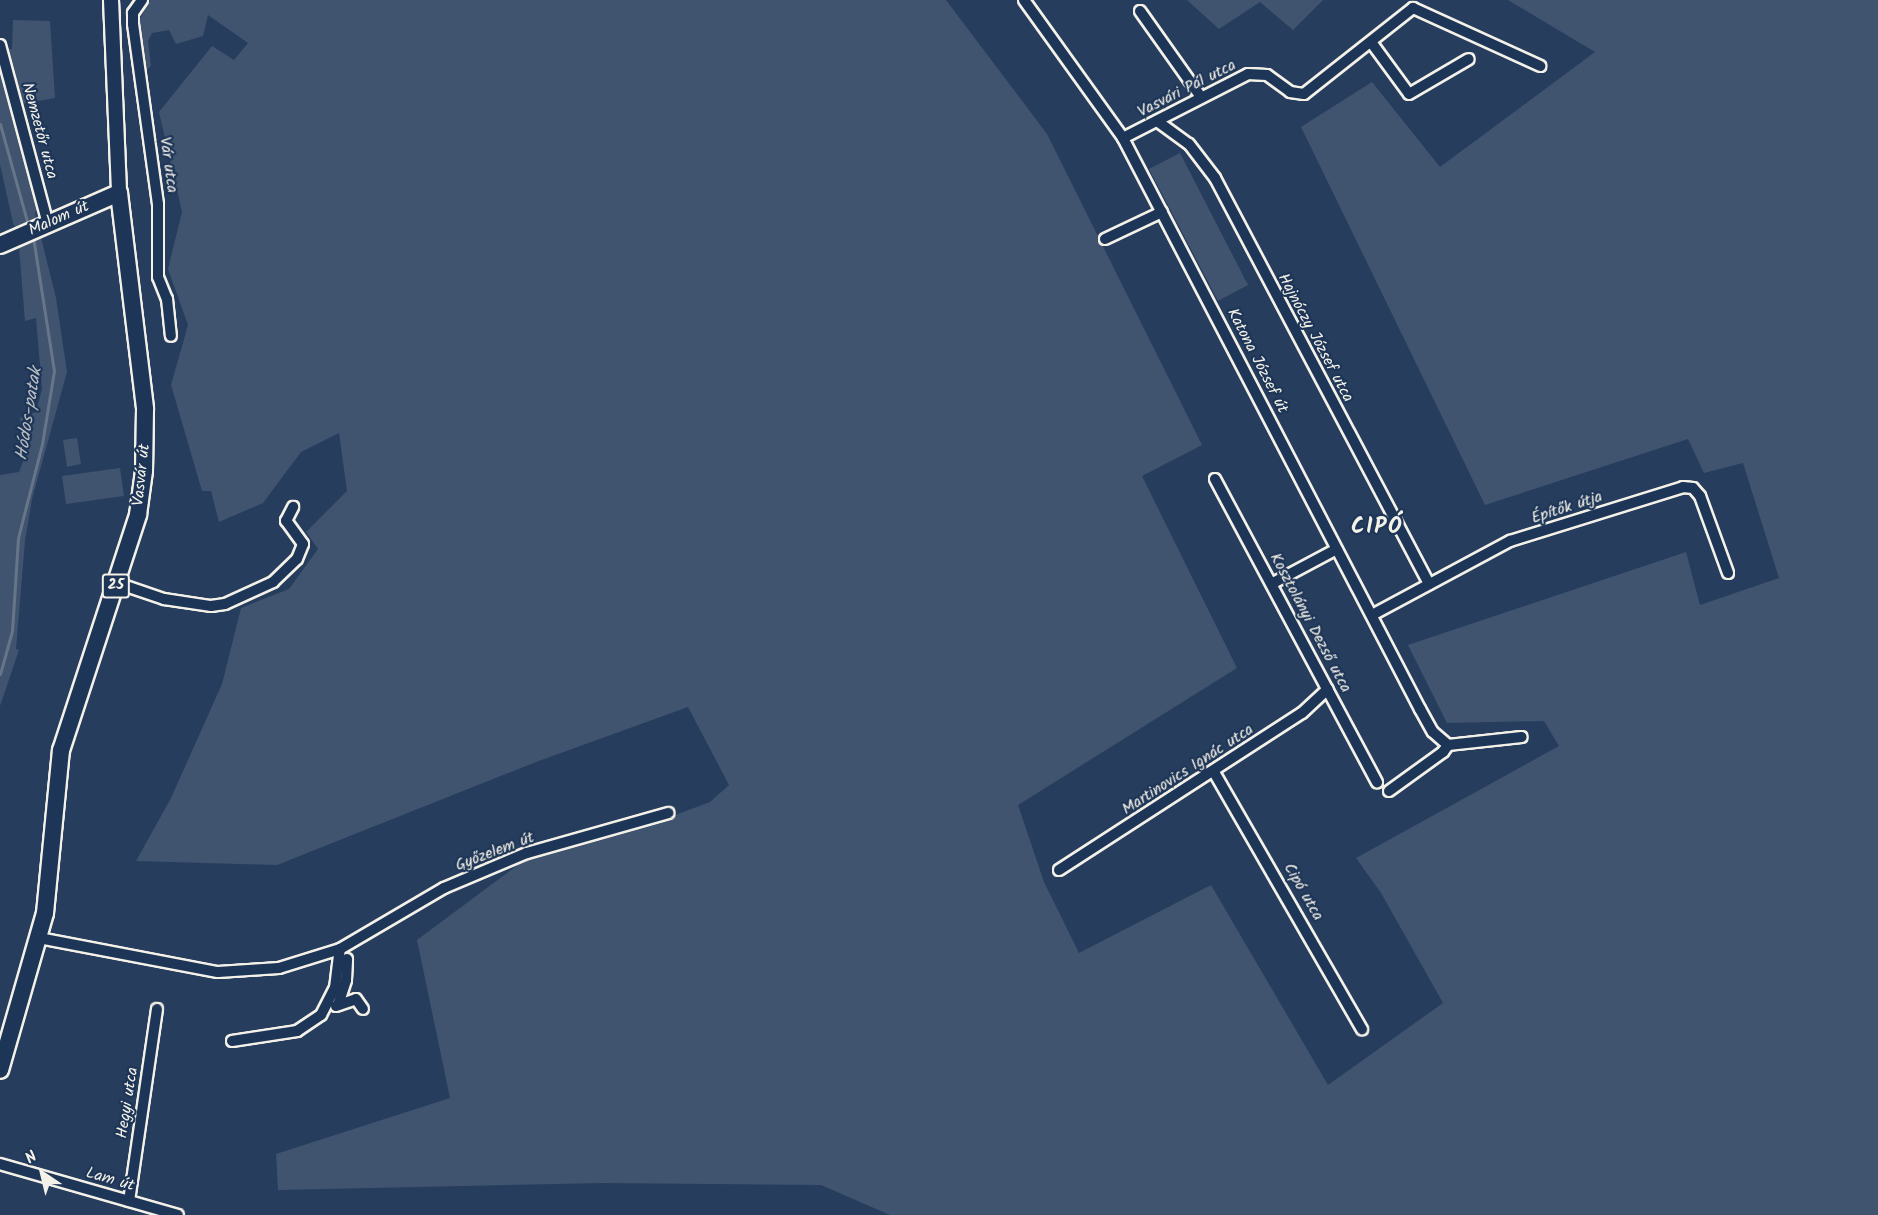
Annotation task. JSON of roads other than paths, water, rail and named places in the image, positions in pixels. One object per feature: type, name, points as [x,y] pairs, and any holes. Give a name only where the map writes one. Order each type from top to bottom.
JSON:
[{"type":"main road","name":"Malom út","points":[[0,245],[119,193]]},
{"type":"main road","name":"Vasvár út","points":[[39,938],[50,883],[54,793],[61,750],[138,515],[146,450],[140,343],[119,193]]},
{"type":"main road","points":[[92,205],[113,209],[124,229]]},
{"type":"main road","name":"25","points":[[0,1070],[39,938]]},
{"type":"street","name":"Vasvár út","points":[[111,0],[119,193]]},
{"type":"street","name":"Vár utca","points":[[142,0],[133,13],[133,24],[158,204],[158,277],[167,300],[171,336]]},
{"type":"street","name":"Katona József út","points":[[1024,0],[1123,138],[1433,732],[1448,745]]},
{"type":"street","name":"Vasvári Pál utca","points":[[1123,138],[1255,72],[1267,75],[1290,92],[1304,94],[1371,42],[1394,20],[1416,8],[1540,66]]},
{"type":"street","points":[[1140,11],[1201,97]]},
{"type":"street","points":[[1371,42],[1409,94],[1469,59]]},
{"type":"street","name":"Nemzetőr utca","points":[[0,45],[45,226]]},
{"type":"street","name":"Hajnóczy József utca","points":[[1156,121],[1189,144],[1215,178],[1429,584]]},
{"type":"street","points":[[1105,239],[1162,212]]},
{"type":"street","name":"Kosztolányi Dezső utca","points":[[1215,479],[1377,782]]},
{"type":"street","name":"Építők útja","points":[[1372,615],[1510,542],[1689,486],[1700,496],[1728,573]]},
{"type":"street","points":[[117,583],[164,599],[211,606],[225,604],[280,577],[302,552],[303,544],[286,521],[293,507]]},
{"type":"street","points":[[1273,584],[1337,549]]},
{"type":"street","name":"Martinovics Ignác utca","points":[[1059,870],[1214,772],[1302,713],[1328,689]]},
{"type":"street","points":[[1389,791],[1443,752],[1448,745],[1522,737]]},
{"type":"street","name":"Cipó utca","points":[[1214,772],[1362,1029]]},
{"type":"street","name":"Győzelem út","points":[[39,938],[229,973],[279,968],[342,948],[468,877],[527,853],[668,813]]},
{"type":"street","points":[[329,1015],[338,1005],[346,980],[342,948]]},
{"type":"street","points":[[232,1041],[297,1031],[321,1015],[335,988],[342,948]]},
{"type":"street","points":[[338,1005],[356,999],[363,1009]]},
{"type":"street","name":"Hegyi utca","points":[[129,1201],[157,1009]]},
{"type":"street","name":"Lam út","points":[[0,1164],[177,1215]]},
{"type":"waterway","name":"Hódos-patak","points":[[0,124],[28,225]]},
{"type":"waterway","name":"Hódos-patak","points":[[0,674],[12,631],[18,538],[42,444],[54,371],[33,237]]},
{"type":"district","name":"CIPÓ","points":[[1377,528]]}]
